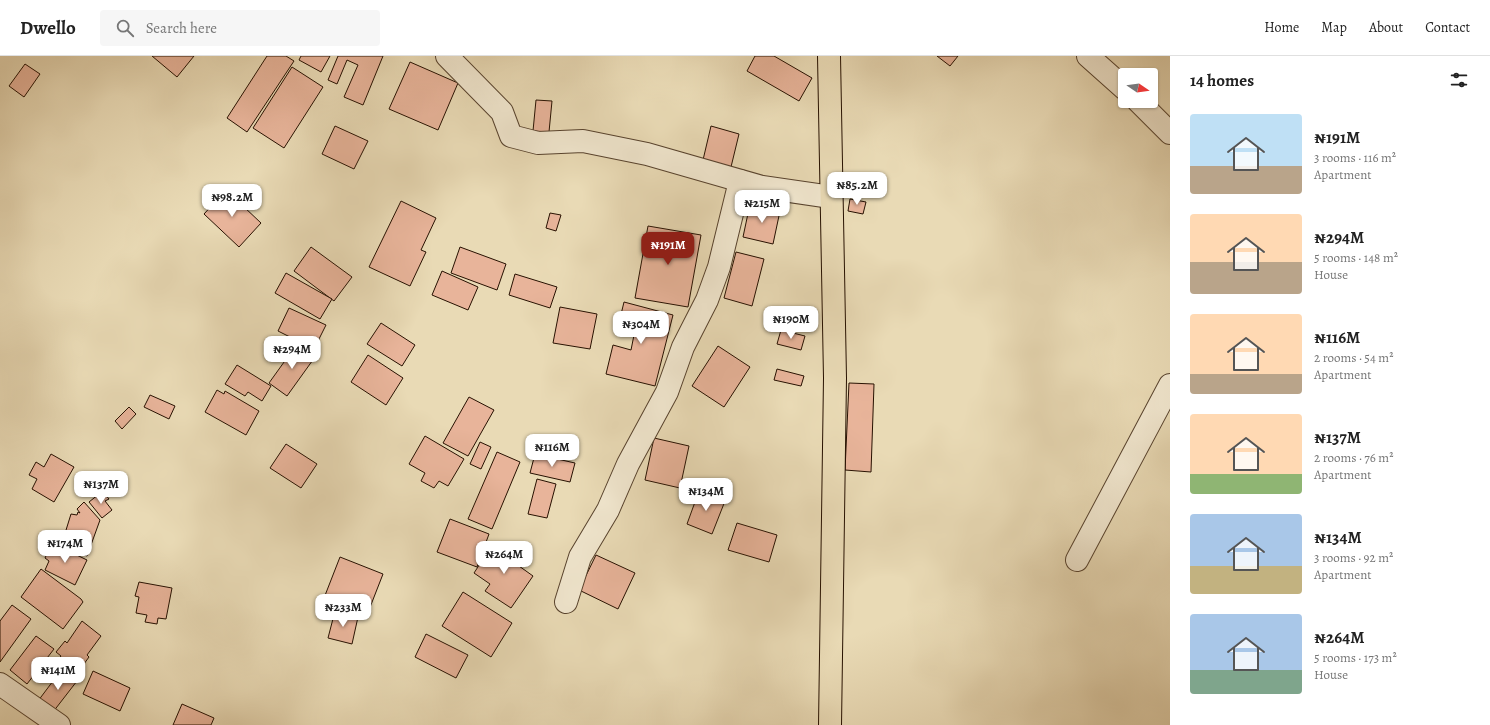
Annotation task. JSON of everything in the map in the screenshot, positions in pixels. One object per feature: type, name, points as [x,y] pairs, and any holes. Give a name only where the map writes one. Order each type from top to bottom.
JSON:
[{"type":"main road","points":[[829,56],[835,378],[830,725]]},
{"type":"street","points":[[447,56],[502,112],[511,136],[538,143],[583,141],[647,154],[762,187],[831,197]]},
{"type":"street","points":[[1088,56],[1118,83]]},
{"type":"street","points":[[1145,108],[1170,133]]},
{"type":"street","points":[[566,602],[580,557],[608,510],[628,464],[667,392],[683,347],[707,300],[719,267],[740,181]]},
{"type":"street","points":[[1077,560],[1170,384]]},
{"type":"street","points":[[0,684],[59,725]]},
{"type":"building","points":[[152,56],[194,56],[177,77]]},
{"type":"building","points":[[267,56],[286,56],[294,61],[247,132],[227,118]]},
{"type":"building","points":[[301,56],[330,56],[321,72],[299,60]]},
{"type":"building","points":[[338,56],[383,56],[363,105],[344,97],[358,65],[347,60],[337,84],[328,80]]},
{"type":"building","points":[[755,56],[774,56],[812,78],[799,101],[747,71]]},
{"type":"building","points":[[937,56],[958,56],[950,66]]},
{"type":"building","points":[[410,62],[458,83],[438,130],[389,109]]},
{"type":"building","points":[[25,64],[40,74],[24,97],[9,86]]},
{"type":"building","points":[[292,67],[323,87],[284,148],[253,128]]},
{"type":"building","points":[[536,100],[552,101],[549,132],[533,131]]},
{"type":"building","points":[[335,126],[368,141],[354,169],[322,154]]},
{"type":"building","points":[[711,126],[739,134],[731,167],[703,160]]},
{"type":"building","points":[[226,190],[261,223],[239,247],[204,214]]},
{"type":"building","points":[[850,199],[866,202],[863,214],[848,211]]},
{"type":"building","points":[[401,201],[436,218],[421,250],[426,252],[410,286],[369,267]]},
{"type":"building","points":[[750,204],[780,211],[773,244],[743,237]]},
{"type":"building","points":[[550,213],[561,215],[556,231],[546,228]]},
{"type":"building","points":[[648,226],[701,235],[688,307],[635,298]]},
{"type":"building","points":[[311,247],[352,277],[334,301],[294,271]]},
{"type":"building","points":[[460,247],[506,264],[497,290],[451,273]]},
{"type":"building","points":[[736,252],[764,259],[752,306],[724,298]]},
{"type":"building","points":[[442,271],[478,287],[468,310],[432,295]]},
{"type":"building","points":[[286,273],[332,299],[320,319],[275,293]]},
{"type":"building","points":[[515,274],[557,287],[550,308],[509,295]]},
{"type":"building","points":[[624,302],[673,315],[655,386],[606,374],[613,345],[631,350],[634,335],[617,331]]},
{"type":"building","points":[[560,307],[597,314],[590,349],[553,343]]},
{"type":"building","points":[[289,308],[326,325],[314,349],[278,331]]},
{"type":"building","points":[[381,323],[415,345],[402,366],[367,344]]},
{"type":"building","points":[[781,330],[805,336],[801,350],[777,344]]},
{"type":"building","points":[[297,344],[315,357],[287,396],[269,383]]},
{"type":"building","points":[[718,346],[750,367],[724,407],[692,386]]},
{"type":"building","points":[[368,355],[403,378],[386,405],[351,382]]},
{"type":"building","points":[[237,365],[271,386],[262,401],[248,392],[245,396],[225,384]]},
{"type":"building","points":[[777,369],[804,376],[801,386],[774,380]]},
{"type":"building","points":[[849,383],[874,384],[871,472],[845,470]]},
{"type":"building","points":[[217,390],[224,394],[225,391],[259,411],[246,435],[205,412]]},
{"type":"building","points":[[150,395],[175,406],[169,419],[144,407]]},
{"type":"building","points":[[469,397],[494,410],[468,456],[443,443]]},
{"type":"building","points":[[129,407],[136,414],[122,429],[115,421]]},
{"type":"building","points":[[425,436],[464,459],[448,486],[439,481],[434,488],[421,481],[425,473],[409,464]]},
{"type":"building","points":[[654,438],[689,446],[680,488],[645,480]]},
{"type":"building","points":[[480,442],[491,447],[481,469],[470,464]]},
{"type":"building","points":[[286,444],[317,464],[301,488],[270,468]]},
{"type":"building","points":[[497,452],[520,462],[492,529],[468,519]]},
{"type":"building","points":[[51,454],[74,467],[54,502],[32,489],[37,479],[29,475],[36,462],[44,467]]},
{"type":"building","points":[[535,454],[575,463],[570,482],[530,473]]},
{"type":"building","points":[[537,479],[556,484],[547,518],[528,514]]},
{"type":"building","points":[[699,491],[725,501],[712,534],[687,524]]},
{"type":"building","points":[[104,493],[109,499],[105,501],[112,510],[102,518],[89,502],[99,494],[100,496]]},
{"type":"building","points":[[84,502],[100,520],[87,556],[65,548],[67,545],[62,543],[71,514],[77,515],[78,512],[80,513],[77,509]]},
{"type":"building","points":[[450,519],[489,534],[477,567],[437,552]]},
{"type":"building","points":[[737,523],[777,535],[769,562],[728,550]]},
{"type":"building","points":[[52,543],[87,560],[75,585],[45,570],[49,561],[45,558]]},
{"type":"building","points":[[505,543],[525,557],[519,566],[533,576],[511,608],[485,591],[490,584],[474,573],[489,550],[497,555]]},
{"type":"building","points":[[596,555],[635,573],[618,609],[579,590]]},
{"type":"building","points":[[340,557],[383,574],[367,615],[324,598]]},
{"type":"building","points":[[41,569],[83,602],[63,629],[21,597]]},
{"type":"building","points":[[139,582],[172,588],[166,619],[158,618],[157,624],[145,622],[147,615],[136,613],[139,597],[135,596]]},
{"type":"building","points":[[463,592],[512,623],[491,657],[442,626]]},
{"type":"building","points":[[12,605],[31,619],[0,662],[0,621]]},
{"type":"building","points":[[335,611],[358,617],[352,644],[328,638]]},
{"type":"building","points":[[82,621],[101,636],[87,655],[89,657],[81,668],[77,665],[71,672],[57,661],[61,656],[56,652],[65,641],[67,643]]},
{"type":"building","points":[[426,634],[468,655],[456,678],[415,657]]},
{"type":"building","points":[[36,636],[54,649],[27,684],[10,670]]},
{"type":"building","points":[[62,669],[77,681],[53,712],[38,701]]},
{"type":"building","points":[[93,671],[130,688],[120,711],[83,694]]},
{"type":"building","points":[[182,704],[214,718],[211,725],[173,725]]}]
